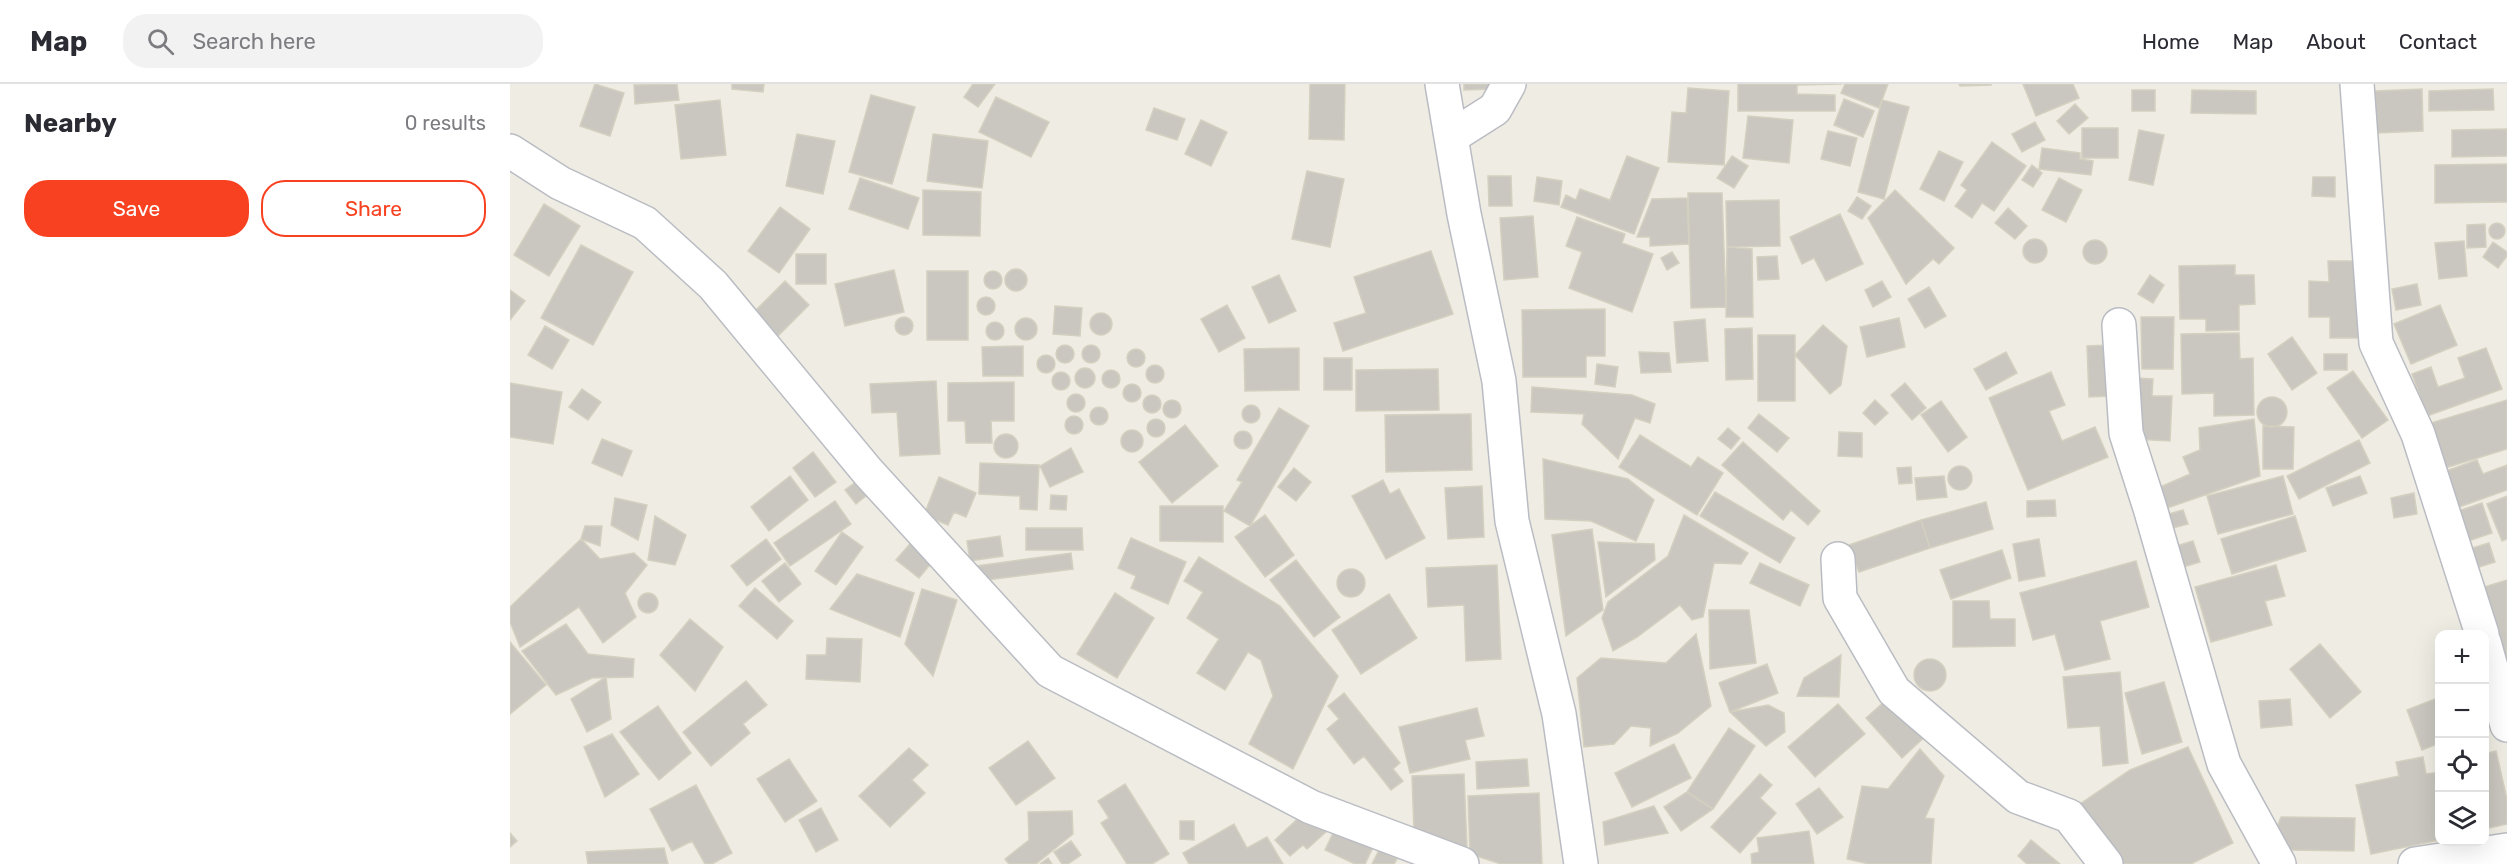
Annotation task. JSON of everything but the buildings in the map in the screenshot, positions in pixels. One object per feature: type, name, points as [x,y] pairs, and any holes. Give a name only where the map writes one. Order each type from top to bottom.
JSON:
[{"type":"street","points":[[1442,84],[1464,214],[1499,381],[1512,521],[1559,714],[1581,864]]},
{"type":"street","points":[[1451,137],[1495,109],[1509,84]]},
{"type":"street","points":[[2357,84],[2376,343],[2418,435],[2481,630]]},
{"type":"street","points":[[511,150],[560,183],[645,223],[713,285],[868,472],[1050,671],[1311,807],[1462,864]]},
{"type":"street","points":[[2119,325],[2126,433],[2150,508],[2223,764],[2279,864]]},
{"type":"street","points":[[1838,559],[1840,598],[1894,691],[2018,797],[2069,816],[2106,864]]},
{"type":"street","points":[[2489,660],[2507,725]]},
{"type":"street","points":[[2415,864],[2507,850]]}]
